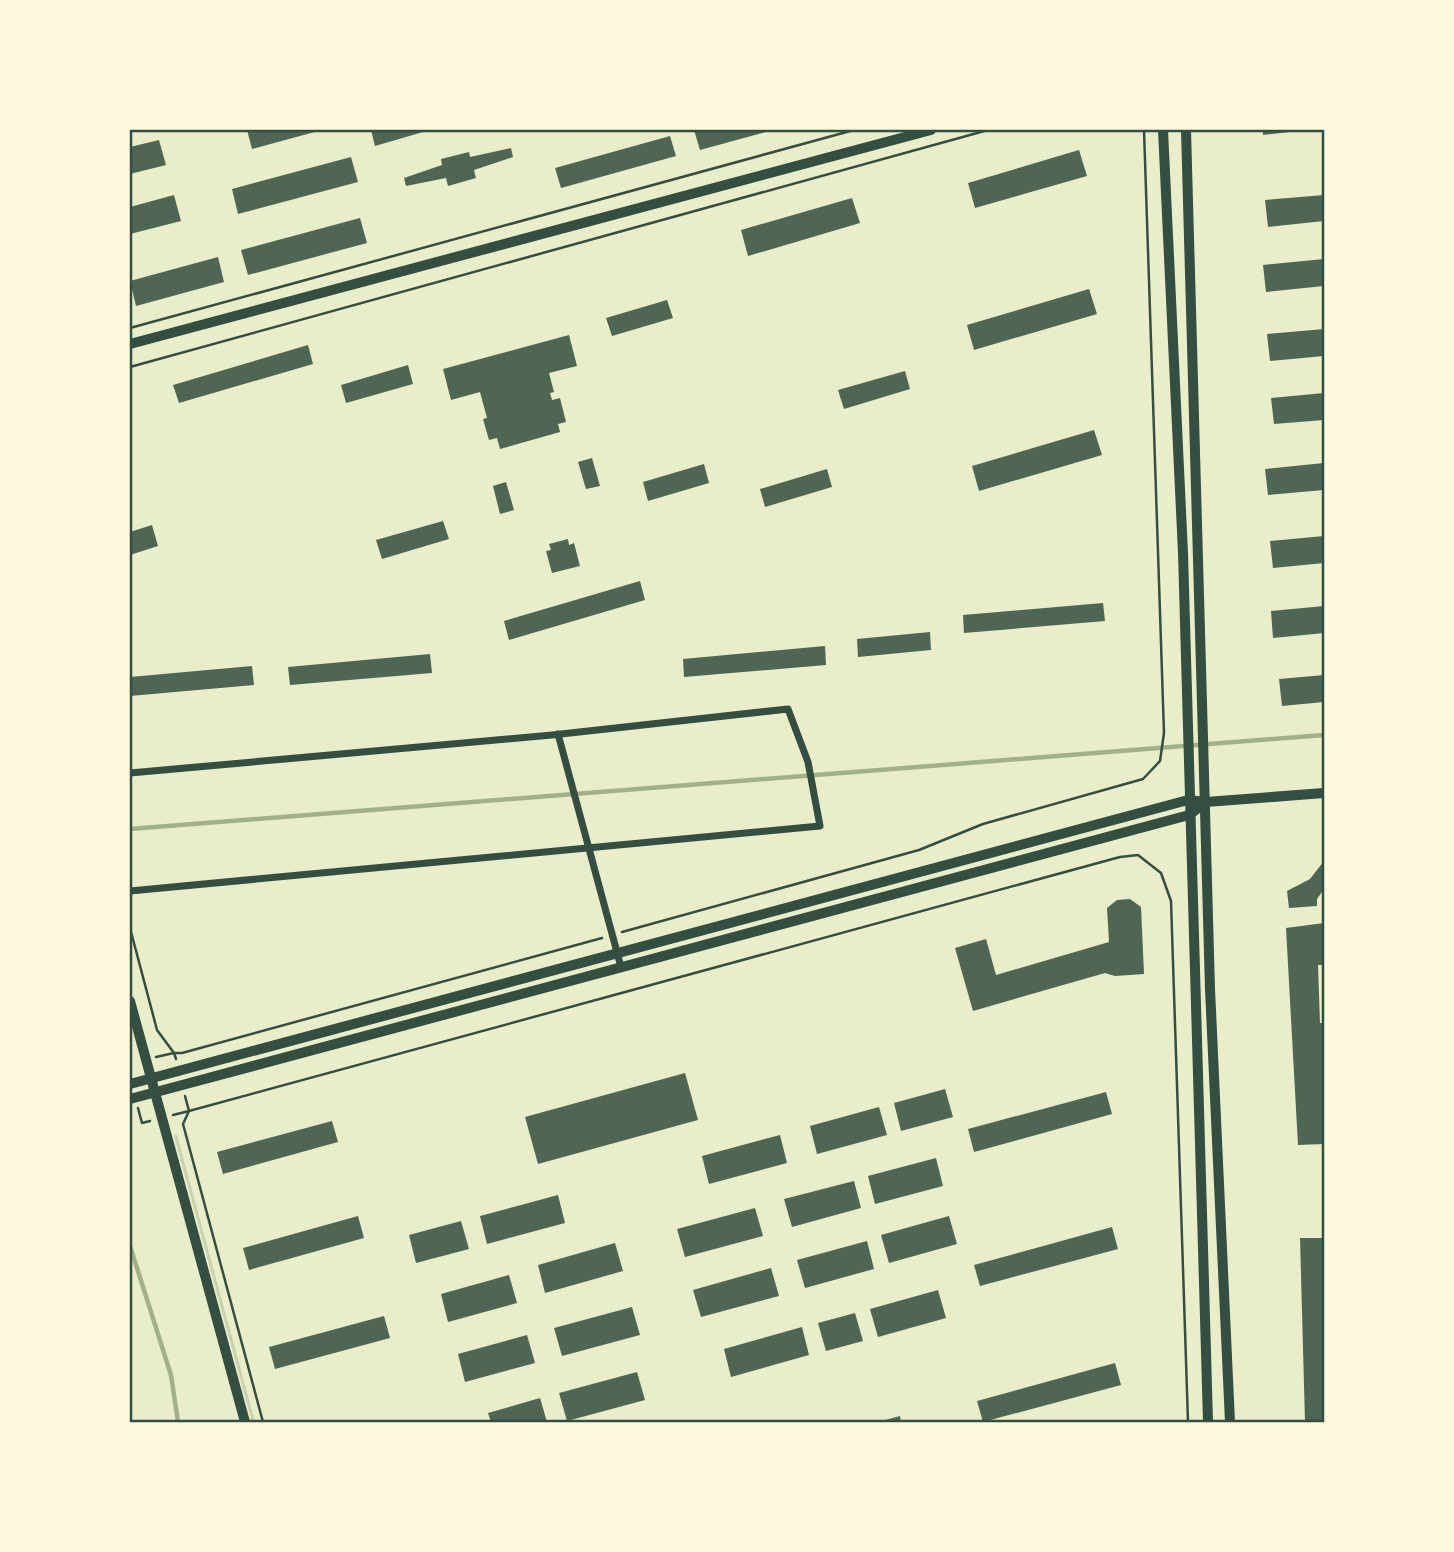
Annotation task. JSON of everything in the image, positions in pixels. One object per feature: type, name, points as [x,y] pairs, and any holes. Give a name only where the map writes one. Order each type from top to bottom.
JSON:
[{"type":"main road","points":[[1163,130],[1183,553],[1208,1423]]},
{"type":"main road","points":[[1186,130],[1210,989],[1230,1423]]},
{"type":"street","points":[[130,344],[931,130]]},
{"type":"street","points":[[130,773],[558,734],[788,709],[807,762],[820,826],[130,891]]},
{"type":"street","points":[[558,734],[621,967]]},
{"type":"street","points":[[130,1084],[1188,800],[1206,802],[1325,793]]},
{"type":"street","points":[[130,1099],[1189,815],[1206,802]]},
{"type":"street","points":[[130,1001],[244,1423]]},
{"type":"path","points":[[130,328],[854,130]]},
{"type":"path","points":[[130,367],[988,130]]},
{"type":"path","points":[[1144,130],[1164,733],[1160,761]]},
{"type":"path","points":[[263,1423],[183,1124],[189,1111],[1119,857],[1138,855],[1161,873],[1171,901],[1188,1423]]},
{"type":"green space","points":[[174,1135],[177,1135],[255,1422],[252,1422]]},
{"type":"building","points":[[247,130],[322,130],[252,149]]},
{"type":"building","points":[[371,130],[430,130],[375,146]]},
{"type":"building","points":[[694,130],[773,130],[700,150]]},
{"type":"building","points":[[1263,130],[1299,130],[1299,131],[1263,135]]},
{"type":"building","points":[[670,136],[676,156],[561,188],[555,168]]},
{"type":"building","points":[[159,140],[166,165],[130,174],[130,147]]},
{"type":"building","points":[[511,148],[513,157],[474,170],[476,178],[448,186],[446,178],[406,186],[404,178],[442,165],[441,159],[469,152],[470,157]]},
{"type":"building","points":[[1079,150],[1087,176],[975,208],[968,183]]},
{"type":"building","points":[[351,157],[358,182],[238,214],[232,189]]},
{"type":"building","points":[[174,195],[181,221],[130,234],[130,207]]},
{"type":"building","points":[[1324,195],[1324,221],[1268,227],[1265,200]]},
{"type":"building","points":[[852,198],[860,223],[748,256],[741,230]]},
{"type":"building","points":[[360,218],[367,243],[248,275],[241,250]]},
{"type":"building","points":[[218,257],[224,282],[136,306],[130,281]]},
{"type":"building","points":[[1324,259],[1324,286],[1266,292],[1263,265]]},
{"type":"building","points":[[1089,289],[1097,314],[974,350],[967,325]]},
{"type":"building","points":[[667,300],[673,318],[612,336],[606,318]]},
{"type":"building","points":[[1324,329],[1324,356],[1270,361],[1267,334]]},
{"type":"building","points":[[569,335],[577,366],[549,373],[554,392],[550,393],[552,400],[560,398],[566,422],[558,424],[560,432],[500,449],[497,438],[489,440],[480,392],[451,400],[443,369]]},
{"type":"building","points":[[308,345],[313,364],[179,403],[173,385]]},
{"type":"building","points":[[408,365],[413,384],[346,403],[341,385]]},
{"type":"building","points":[[905,371],[910,389],[844,409],[838,390]]},
{"type":"building","points":[[1324,393],[1324,420],[1274,424],[1271,398]]},
{"type":"building","points":[[1094,430],[1102,455],[979,491],[972,466]]},
{"type":"building","points":[[592,458],[600,486],[586,489],[578,462]]},
{"type":"building","points":[[1324,463],[1324,490],[1268,495],[1265,469]]},
{"type":"building","points":[[704,464],[709,483],[648,501],[643,482]]},
{"type":"building","points":[[827,469],[832,487],[765,507],[760,489]]},
{"type":"building","points":[[506,482],[514,510],[500,514],[493,486]]},
{"type":"building","points":[[443,521],[449,539],[382,559],[376,540]]},
{"type":"building","points":[[152,525],[158,546],[130,555],[130,532]]},
{"type":"building","points":[[1324,536],[1324,563],[1273,568],[1270,541]]},
{"type":"building","points":[[568,539],[569,545],[574,543],[580,566],[552,573],[546,551],[551,550],[549,544]]},
{"type":"building","points":[[640,581],[645,600],[509,640],[504,621]]},
{"type":"building","points":[[1103,603],[1105,621],[964,633],[963,615]]},
{"type":"building","points":[[1324,606],[1324,633],[1273,638],[1271,611]]},
{"type":"building","points":[[930,632],[931,650],[858,657],[857,639]]},
{"type":"building","points":[[825,646],[826,665],[684,677],[683,659]]},
{"type":"building","points":[[430,654],[432,673],[290,685],[288,667]]},
{"type":"building","points":[[252,666],[254,685],[130,696],[130,677]]},
{"type":"building","points":[[1324,675],[1324,702],[1282,706],[1279,679]]},
{"type":"building","points":[[1324,861],[1324,889],[1317,899],[1317,906],[1289,908],[1287,891],[1310,879]]},
{"type":"building","points":[[1130,899],[1141,907],[1144,974],[1115,976],[1105,973],[973,1011],[955,948],[986,939],[996,975],[1109,942],[1107,908],[1117,900]]},
{"type":"building","points":[[1324,923],[1324,965],[1318,965],[1320,1023],[1324,1023],[1324,1144],[1298,1145],[1286,928]]},
{"type":"building","points":[[685,1073],[698,1120],[538,1164],[525,1117]]},
{"type":"building","points":[[945,1089],[953,1117],[901,1131],[894,1103]]},
{"type":"building","points":[[1106,1092],[1112,1114],[974,1152],[968,1129]]},
{"type":"building","points":[[879,1107],[887,1135],[817,1154],[810,1126]]},
{"type":"building","points":[[332,1121],[338,1142],[223,1174],[217,1152]]},
{"type":"building","points":[[780,1135],[787,1163],[709,1184],[702,1156]]},
{"type":"building","points":[[936,1158],[943,1186],[875,1204],[868,1176]]},
{"type":"building","points":[[854,1181],[861,1208],[792,1227],[784,1199]]},
{"type":"building","points":[[558,1195],[565,1223],[487,1244],[480,1216]]},
{"type":"building","points":[[755,1208],[763,1236],[685,1257],[677,1229]]},
{"type":"building","points":[[358,1216],[364,1238],[249,1270],[243,1248]]},
{"type":"building","points":[[949,1216],[957,1244],[889,1263],[881,1235]]},
{"type":"building","points":[[461,1221],[469,1249],[416,1263],[409,1235]]},
{"type":"building","points":[[1112,1227],[1118,1249],[980,1286],[974,1265]]},
{"type":"building","points":[[1300,1238],[1324,1238],[1324,1422],[1305,1422]]},
{"type":"building","points":[[867,1241],[874,1269],[805,1288],[797,1260]]},
{"type":"building","points":[[615,1243],[623,1271],[545,1293],[538,1265]]},
{"type":"building","points":[[771,1268],[779,1296],[701,1317],[693,1290]]},
{"type":"building","points":[[509,1275],[517,1303],[448,1322],[441,1294]]},
{"type":"building","points":[[938,1290],[946,1318],[878,1337],[870,1309]]},
{"type":"building","points":[[632,1307],[640,1335],[562,1356],[554,1328]]},
{"type":"building","points":[[855,1313],[863,1341],[826,1351],[818,1323]]},
{"type":"building","points":[[384,1316],[390,1338],[275,1369],[269,1347]]},
{"type":"building","points":[[802,1327],[809,1355],[731,1377],[724,1349]]},
{"type":"building","points":[[527,1335],[535,1363],[465,1382],[458,1354]]},
{"type":"building","points":[[1115,1363],[1121,1385],[983,1422],[977,1401]]},
{"type":"building","points":[[637,1372],[645,1400],[567,1421],[559,1393]]},
{"type":"building","points":[[540,1398],[547,1422],[491,1422],[488,1413]]},
{"type":"building","points":[[900,1416],[901,1422],[878,1422]]},
{"type":"waterway","points":[[130,829],[1324,735]]},
{"type":"waterway","points":[[130,1246],[171,1375],[178,1422]]}]
